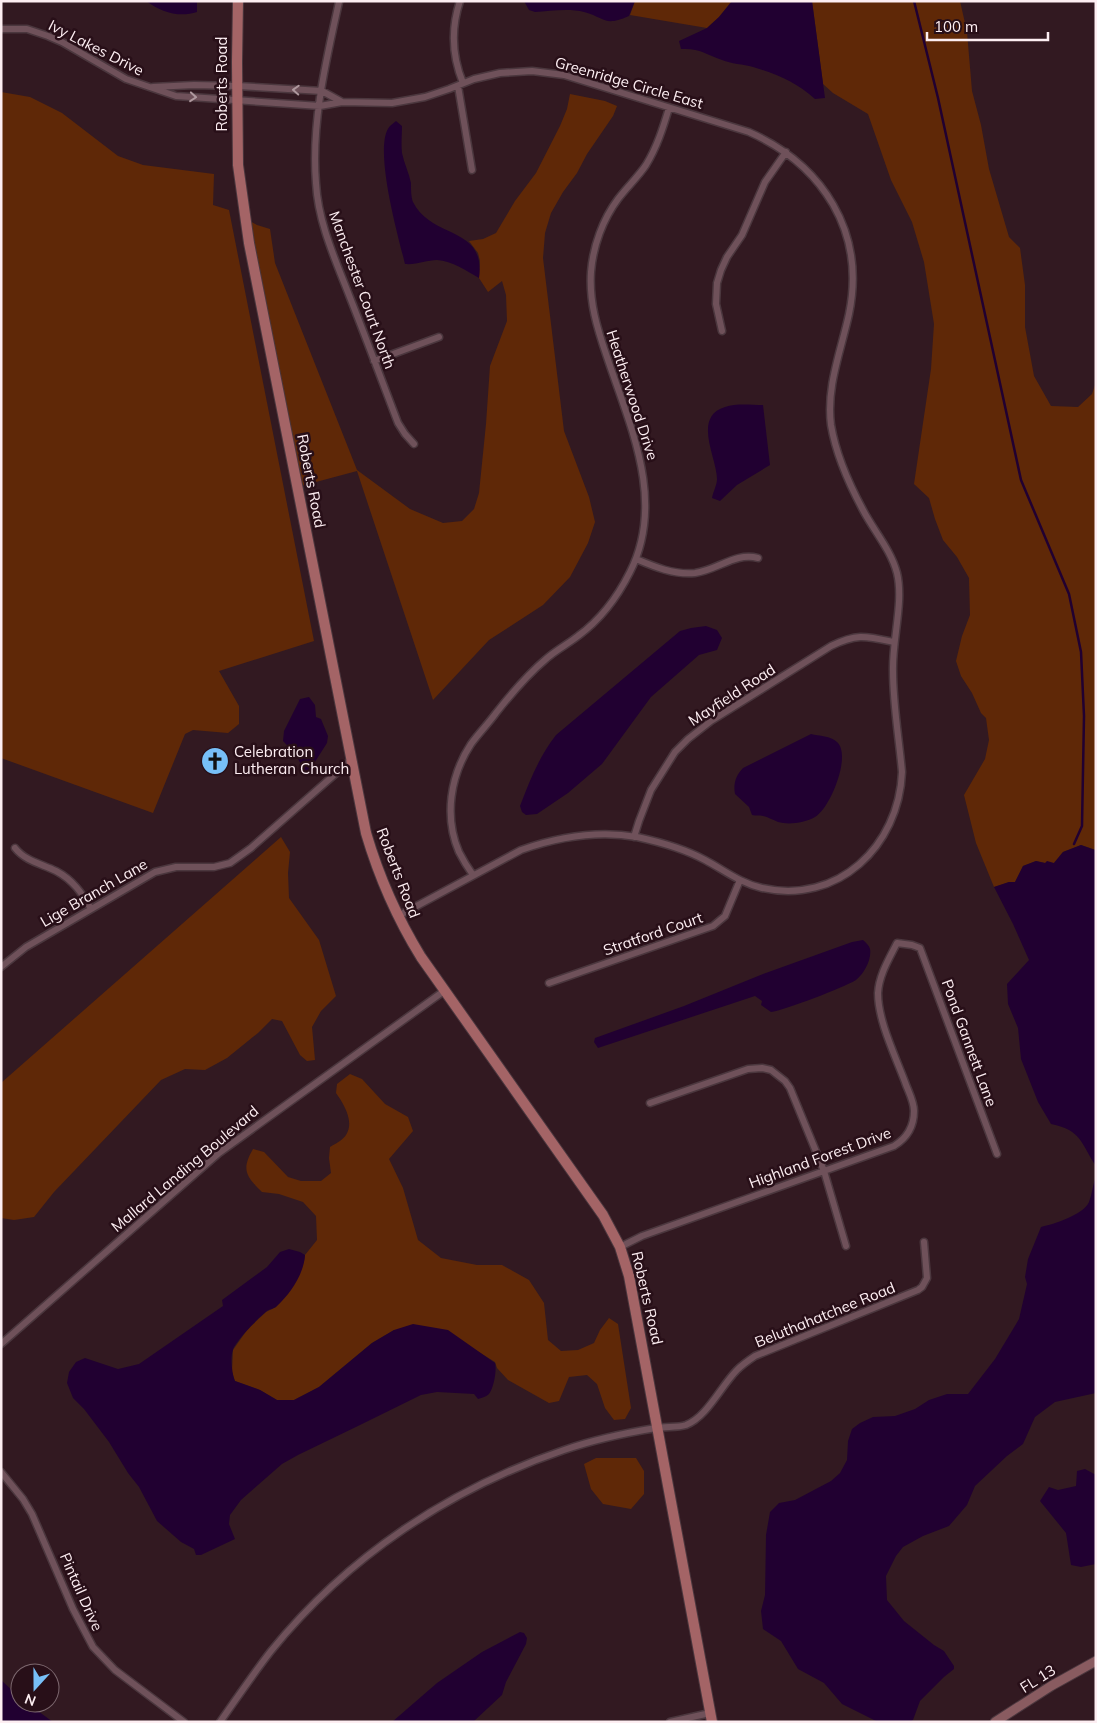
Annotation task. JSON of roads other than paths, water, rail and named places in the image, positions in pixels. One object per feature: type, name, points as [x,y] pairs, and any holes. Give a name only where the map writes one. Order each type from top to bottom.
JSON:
[{"type":"main road","name":"Roberts Road","points":[[238,1],[237,99],[239,179],[249,243],[350,761],[369,843],[380,876],[398,916],[421,958],[603,1214],[620,1247],[629,1276],[711,1717]]},
{"type":"main road","name":"FL 13","points":[[996,1722],[1051,1686],[1096,1661]]},
{"type":"street","points":[[460,1],[455,21],[454,36],[472,170]]},
{"type":"street","name":"Manchester Court North","points":[[339,2],[320,106],[315,160],[318,202],[329,243],[398,424],[414,444]]},
{"type":"street","name":"Ivy Lakes Drive","points":[[1,29],[27,29],[48,36],[117,74],[150,88],[176,96],[237,99]]},
{"type":"street","name":"Greenridge Circle East","points":[[237,99],[320,106],[342,102],[392,103],[425,97],[474,79],[508,72],[532,71],[564,75],[749,132],[765,139],[786,152],[814,177],[826,192],[836,210],[847,239],[852,269],[852,297],[832,384],[830,416],[835,443],[843,467],[863,510],[885,546],[896,572],[900,593],[894,642],[894,697],[901,758],[901,786],[895,814],[886,832],[872,853],[853,870],[829,882],[802,890],[762,888],[740,880],[692,853],[656,841],[634,837],[592,834],[561,838],[521,850],[398,916]]},
{"type":"street","name":"Ivy Lakes Drive","points":[[150,88],[194,85],[237,86]]},
{"type":"street","name":"Greenridge Circle East","points":[[237,86],[322,91],[342,102]]},
{"type":"street","name":"Heatherwood Drive","points":[[473,875],[457,846],[450,815],[453,786],[464,757],[515,689],[534,669],[584,631],[607,608],[620,590],[636,559],[646,505],[644,475],[595,321],[590,289],[591,271],[597,243],[609,214],[616,201],[645,166],[653,153],[669,108]]},
{"type":"street","points":[[722,331],[716,304],[721,270],[746,227],[765,182],[786,152]]},
{"type":"street","points":[[374,360],[439,337]]},
{"type":"street","points":[[636,559],[664,570],[685,573],[706,571],[745,556],[758,558]]},
{"type":"street","name":"Mayfield Road","points":[[634,837],[644,805],[659,776],[676,752],[697,731],[846,638],[864,636],[894,642]]},
{"type":"street","name":"Lige Branch Lane","points":[[1,967],[18,953],[145,877],[164,869],[187,866],[214,867],[230,863],[251,848],[350,761]]},
{"type":"street","points":[[15,848],[25,858],[54,870],[69,879],[82,894],[90,909]]},
{"type":"street","name":"Stratford Court","points":[[549,983],[713,926],[725,916],[740,880]]},
{"type":"street","name":"Highland Forest Drive","points":[[620,1247],[642,1236],[894,1146],[906,1136],[911,1128],[913,1119],[913,1104],[880,1013],[878,991],[885,965],[897,943],[912,945]]},
{"type":"street","name":"Pond Gannett Lane","points":[[912,945],[920,948],[997,1154]]},
{"type":"street","name":"Mallard Landing Boulevard","points":[[1,1344],[216,1156],[444,991]]},
{"type":"street","points":[[650,1104],[748,1068],[771,1070],[785,1081],[790,1088],[824,1171],[846,1246]]},
{"type":"street","name":"Beluthahatchee Road","points":[[220,1722],[270,1652],[305,1613],[353,1567],[405,1528],[468,1490],[531,1462],[577,1446],[658,1427],[685,1425],[696,1419],[736,1370],[755,1356],[918,1290],[927,1278],[924,1242]]},
{"type":"street","name":"Pintail Drive","points":[[1,1472],[23,1499],[32,1514],[73,1609],[93,1647],[115,1670],[184,1722]]},
{"type":"street","points":[[670,1722],[711,1717]]},
{"type":"waterway","points":[[914,1],[938,98],[1021,480],[1069,594],[1081,652],[1084,716],[1082,826],[1074,844]]},
{"type":"place","name":"Celebration Lutheran Church","points":[[215,761]]}]
